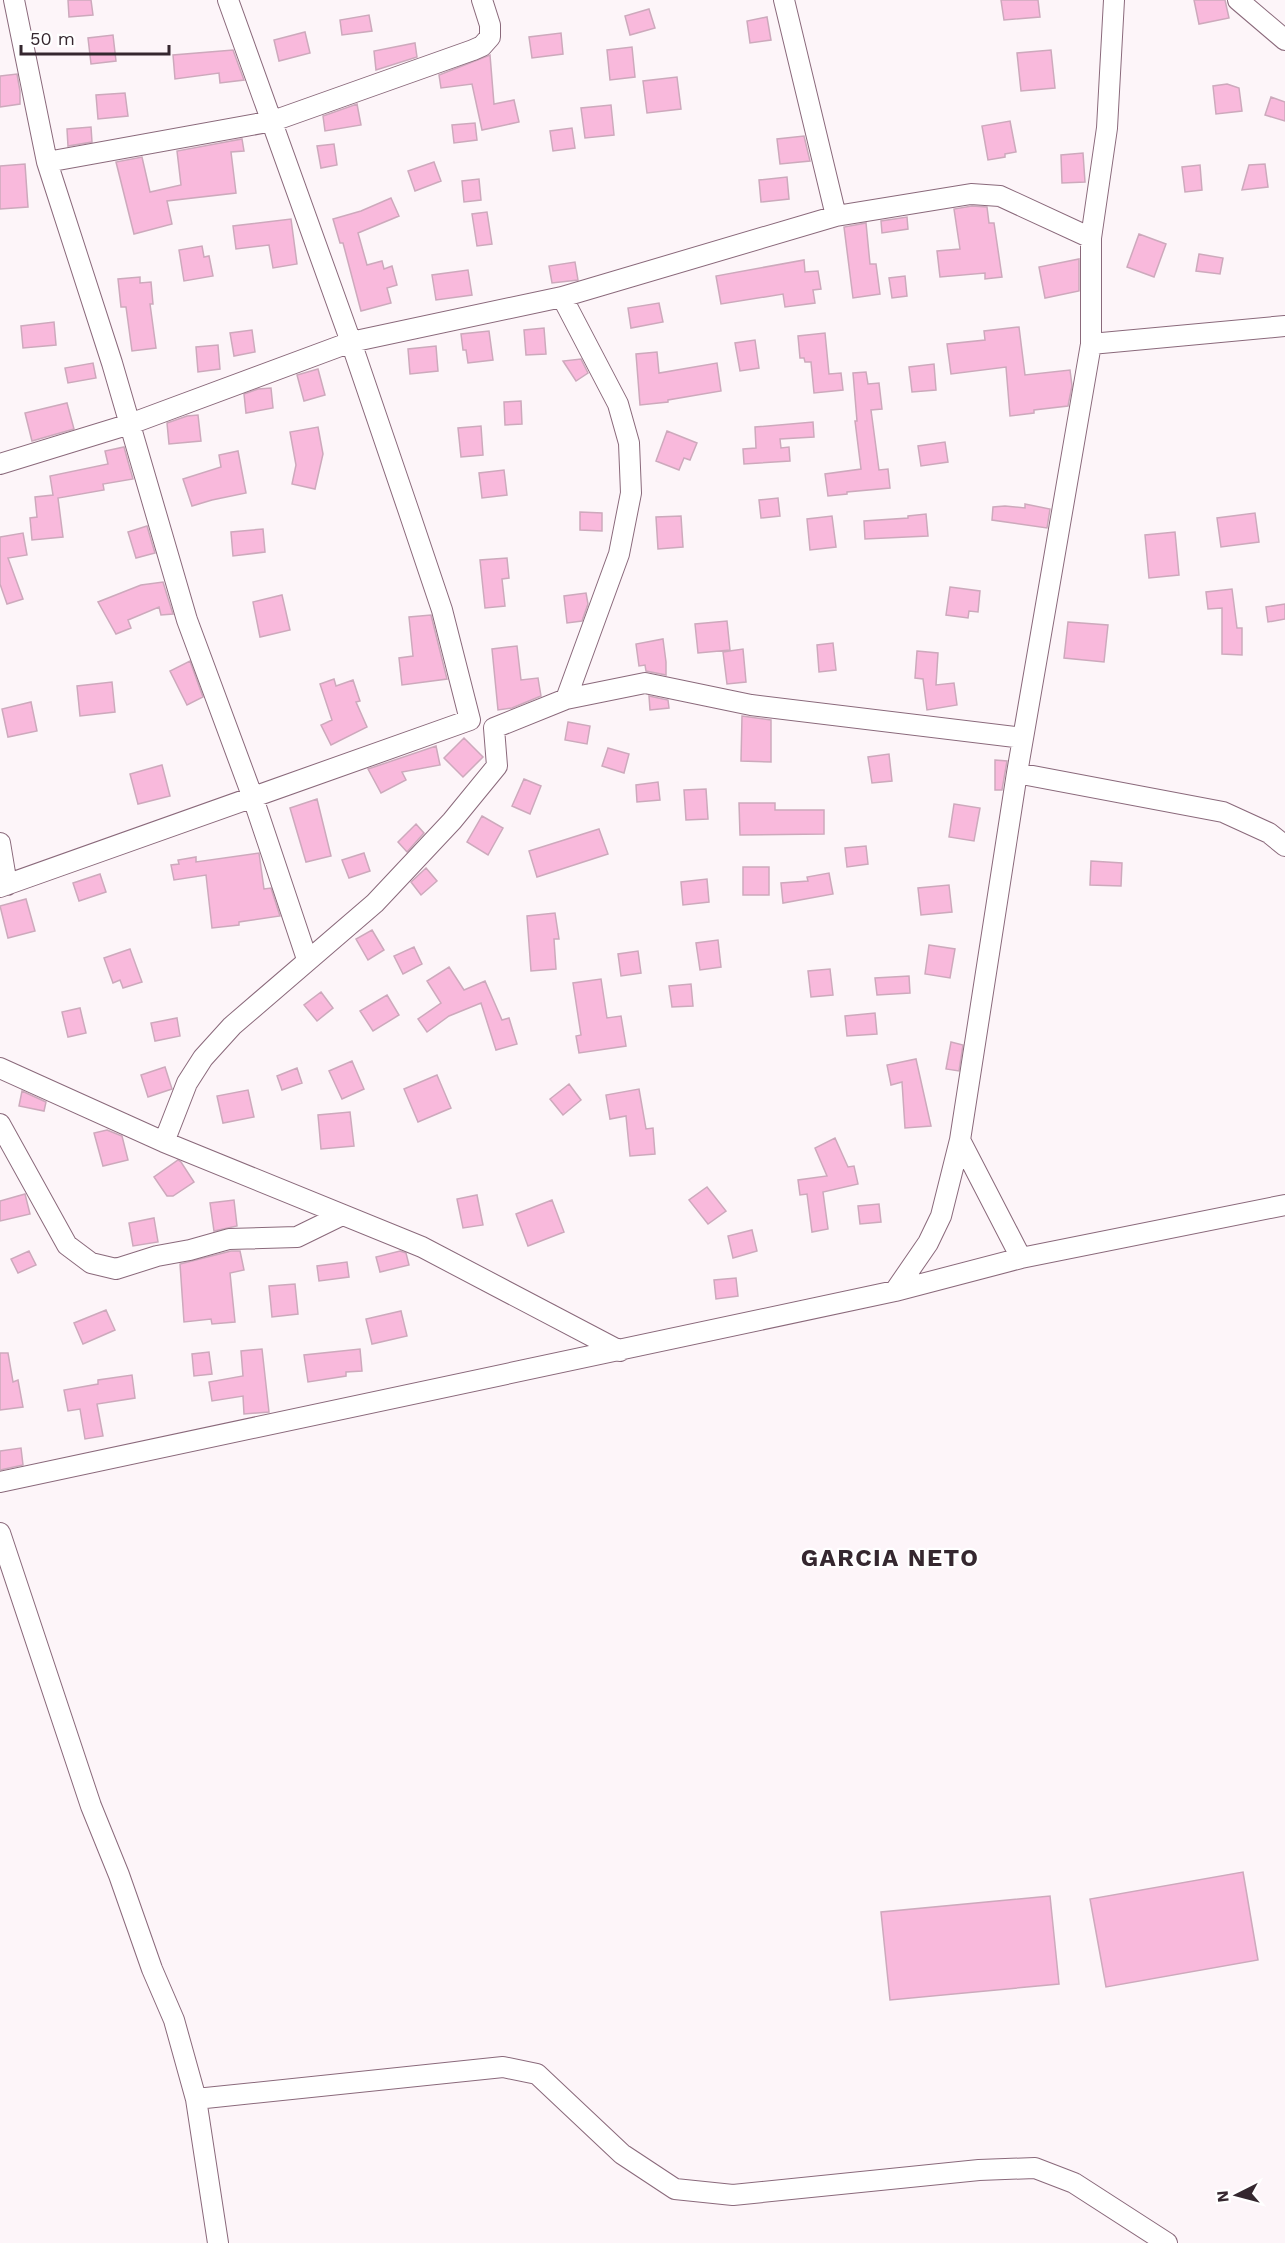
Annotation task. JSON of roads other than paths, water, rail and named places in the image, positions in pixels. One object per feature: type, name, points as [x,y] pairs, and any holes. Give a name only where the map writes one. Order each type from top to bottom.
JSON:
[{"type":"street","points":[[14,0],[47,162],[112,363],[187,620],[253,798],[307,959]]},
{"type":"street","points":[[228,0],[351,342],[442,610],[470,720]]},
{"type":"street","points":[[47,162],[273,121],[482,46],[489,37],[490,25],[482,0]]},
{"type":"street","points":[[784,0],[836,216]]},
{"type":"street","points":[[895,1291],[928,1243],[941,1216],[960,1140],[1017,773],[1091,344],[1092,238],[1107,128],[1114,0]]},
{"type":"street","points":[[1238,0],[1285,40]]},
{"type":"street","points":[[0,464],[130,424],[351,342],[562,297],[836,216],[971,194],[1000,196],[1092,238]]},
{"type":"street","points":[[562,297],[618,404],[629,443],[631,493],[619,554],[566,699]]},
{"type":"street","points":[[1091,344],[1285,326]]},
{"type":"street","points":[[0,843],[4,886],[470,720],[494,728],[566,699],[645,683],[752,705],[1023,738]]},
{"type":"street","points":[[164,1142],[187,1083],[203,1058],[232,1026],[307,959],[375,903],[452,821],[497,766],[494,728]]},
{"type":"street","points":[[1017,773],[1223,813],[1269,833],[1285,846]]},
{"type":"street","points":[[0,1068],[164,1142],[422,1247],[620,1351]]},
{"type":"street","points":[[0,1124],[67,1245],[91,1263],[116,1269],[157,1256],[230,1239],[297,1237],[342,1215]]},
{"type":"street","points":[[960,1140],[1021,1258]]},
{"type":"street","points":[[0,1482],[895,1291],[1021,1258],[1285,1205]]},
{"type":"street","points":[[0,1533],[91,1806],[119,1875],[152,1969],[174,2020],[196,2099],[218,2243]]},
{"type":"street","points":[[196,2099],[503,2067],[537,2074],[622,2154],[675,2189],[734,2195],[979,2170],[1035,2168],[1074,2183],[1167,2243]]},
{"type":"district","name":"GARCIA NETO","points":[[890,1558]]}]
